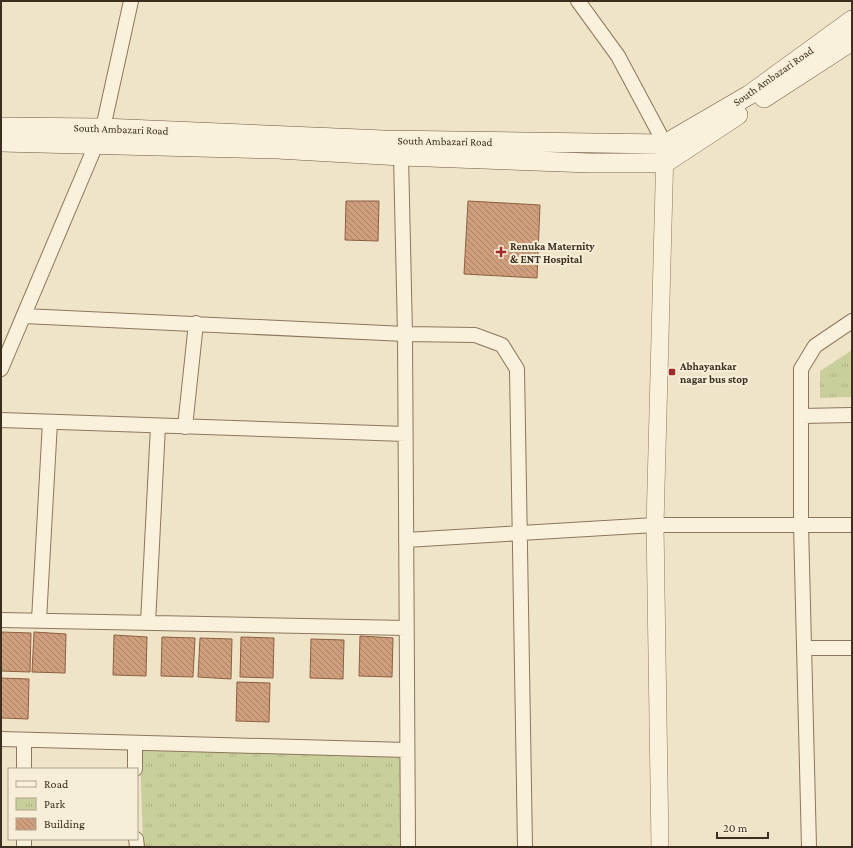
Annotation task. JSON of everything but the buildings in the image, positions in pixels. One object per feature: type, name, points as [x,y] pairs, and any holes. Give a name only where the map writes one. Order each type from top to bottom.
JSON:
[{"type":"main road","name":"South Ambazari Road","points":[[1,142],[100,136],[664,144],[749,95],[852,20]]},
{"type":"main road","name":"South Ambazari Road","points":[[1,127],[277,149],[401,156],[590,163],[665,163],[852,41]]},
{"type":"street","points":[[1,369],[100,136],[130,1]]},
{"type":"street","points":[[578,1],[618,56],[664,144],[665,163],[655,525],[660,847]]},
{"type":"street","points":[[401,156],[408,847]]},
{"type":"street","points":[[24,316],[404,334],[475,334],[502,344],[517,369],[525,847]]},
{"type":"street","points":[[809,847],[801,525],[802,369],[815,346],[852,321]]},
{"type":"street","points":[[185,427],[196,323]]},
{"type":"street","points":[[802,416],[852,415]]},
{"type":"street","points":[[1,420],[405,434]]},
{"type":"street","points":[[39,620],[50,422]]},
{"type":"street","points":[[148,623],[158,426]]},
{"type":"street","points":[[406,540],[655,525],[852,525]]},
{"type":"street","points":[[1,620],[406,628]]},
{"type":"street","points":[[804,648],[852,648]]},
{"type":"street","points":[[1,739],[407,750]]},
{"type":"street","points":[[24,740],[24,768]]},
{"type":"street","points":[[134,743],[135,768]]},
{"type":"green space","points":[[852,350],[852,397],[820,398],[820,371]]},
{"type":"green space","points":[[140,750],[400,757],[402,847],[143,847]]},
{"type":"place","name":"Renuka Maternity & ENT Hospital","points":[[501,252]]},
{"type":"place","name":"Abhayankar nagar bus stop","points":[[672,372]]}]
